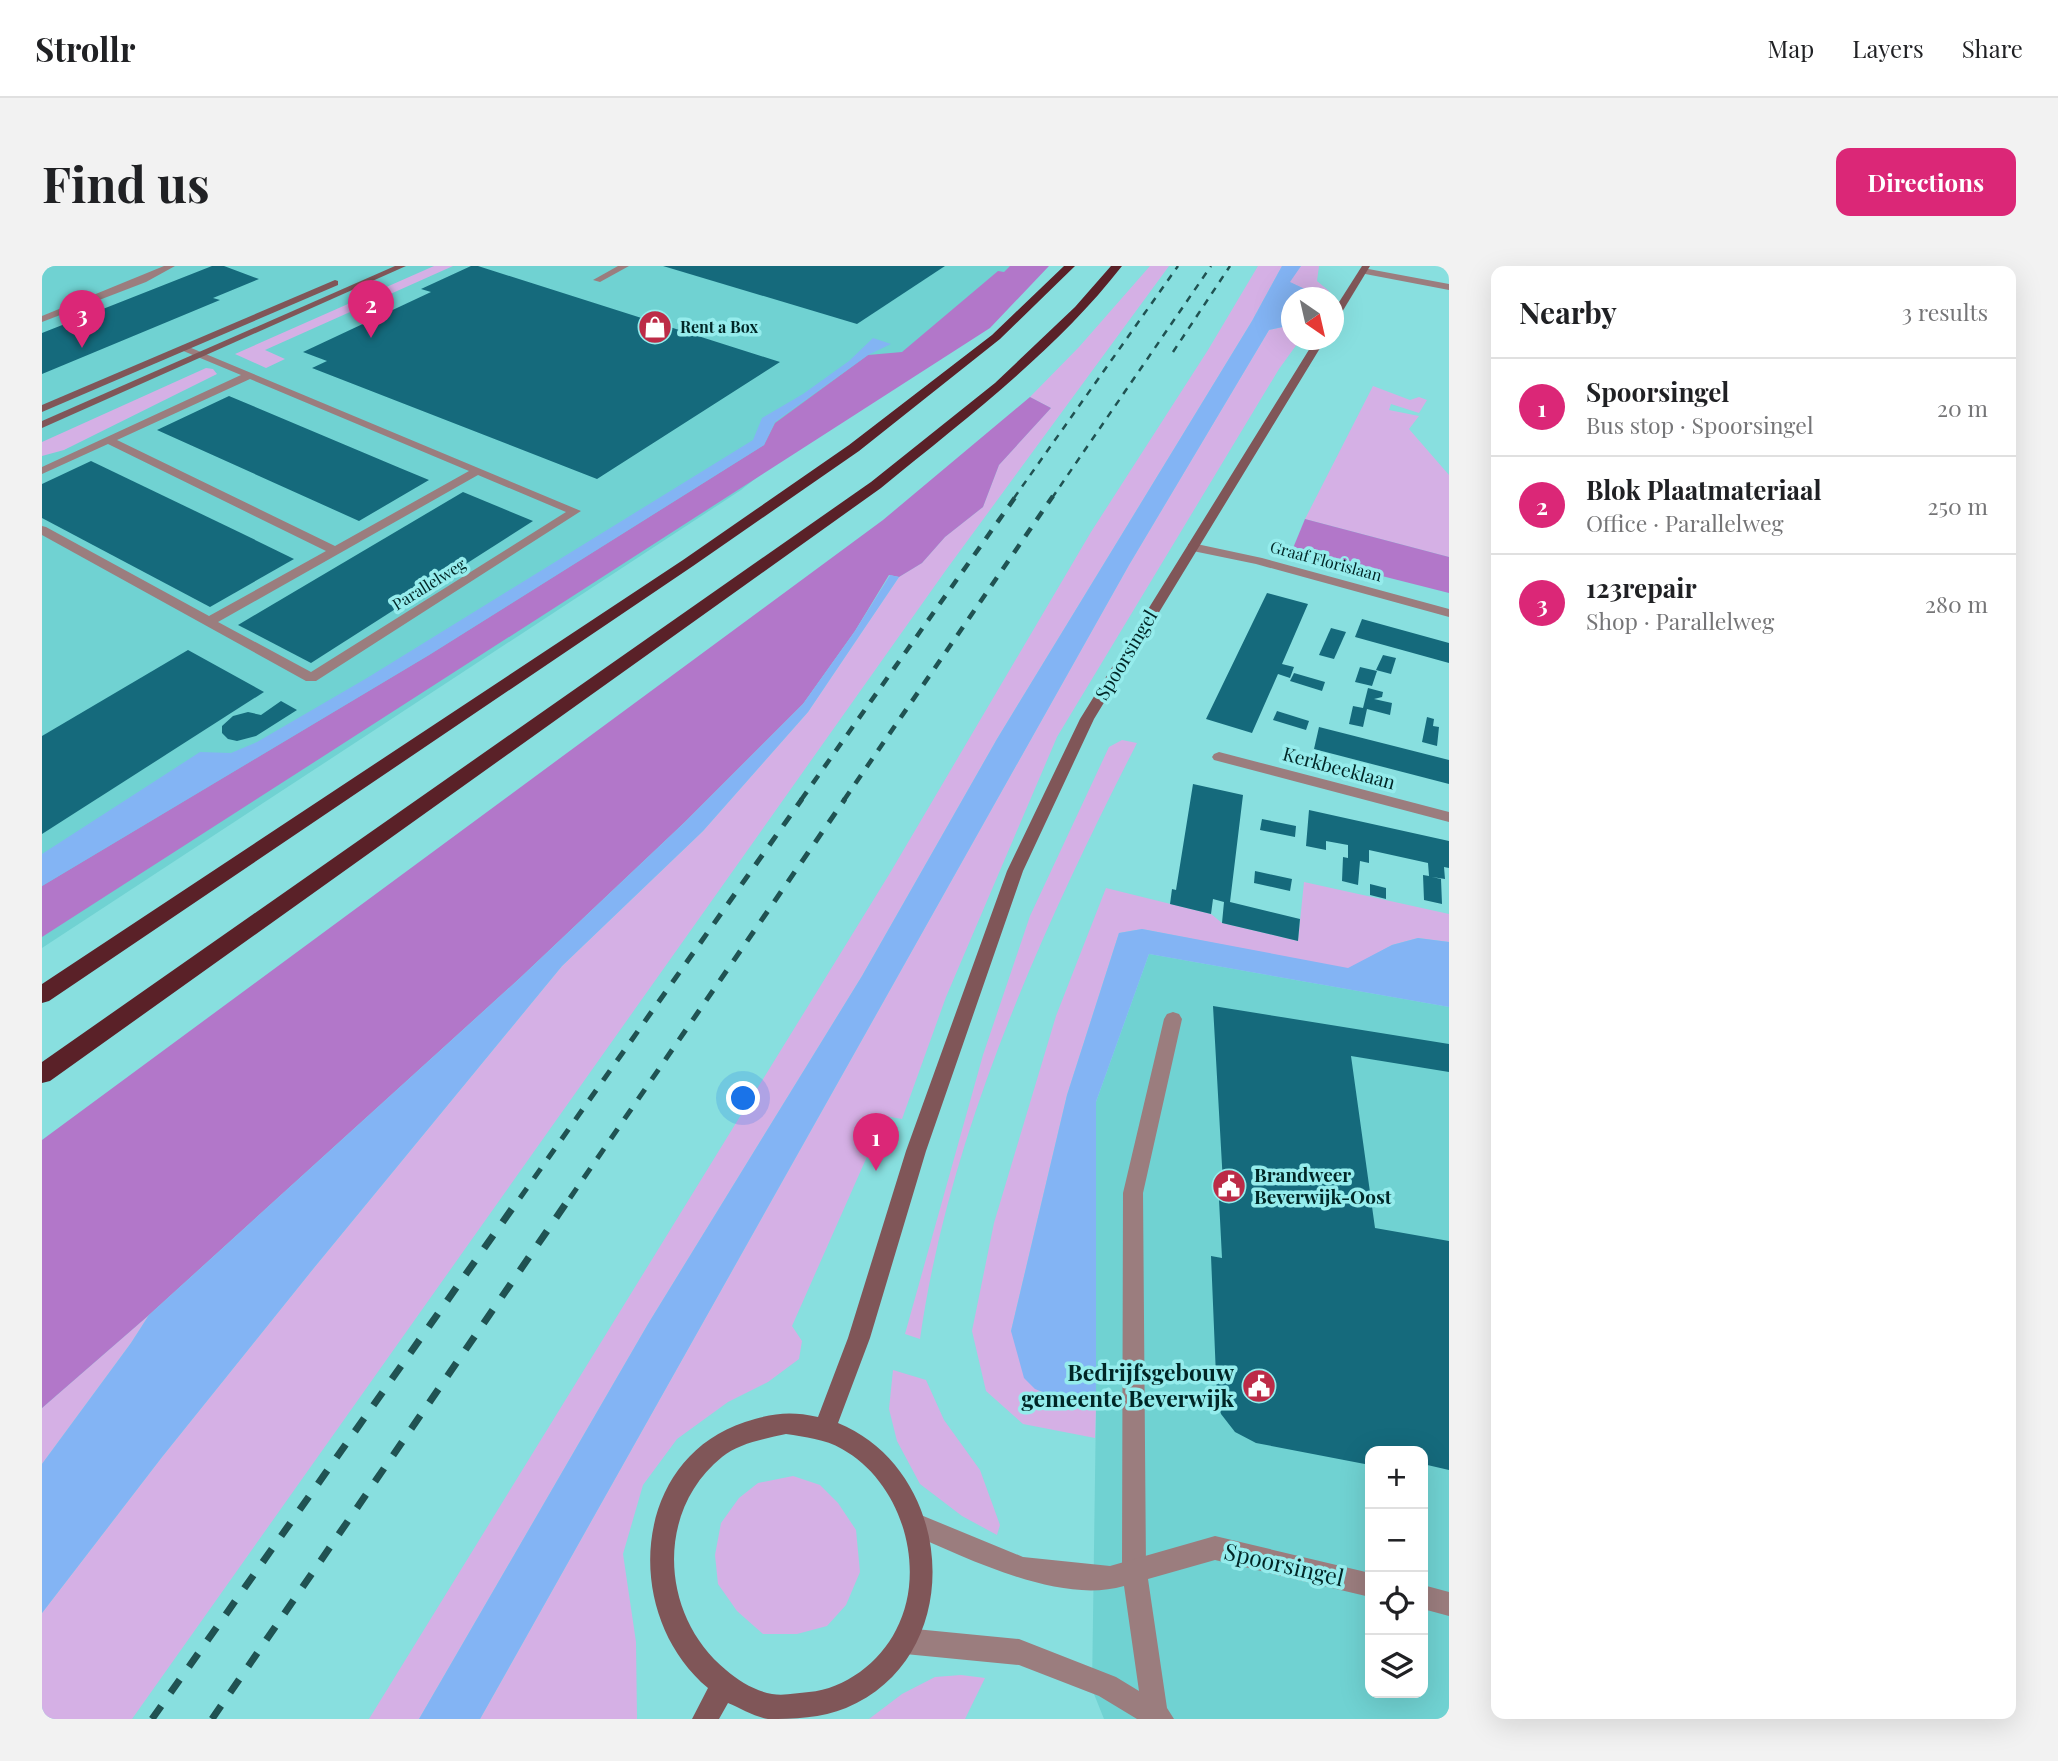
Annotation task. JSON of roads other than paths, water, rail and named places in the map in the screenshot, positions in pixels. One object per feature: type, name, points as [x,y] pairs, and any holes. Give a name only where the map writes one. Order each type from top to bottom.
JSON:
[{"type":"highway","points":[[42,995],[688,563],[854,448],[996,337],[1070,266]]},
{"type":"highway","points":[[42,1074],[876,485],[999,386],[1079,309],[1117,266]]},
{"type":"main road","points":[[42,425],[402,266]]},
{"type":"main road","points":[[1344,301],[1365,268]]},
{"type":"main road","points":[[42,409],[350,276]]},
{"type":"main road","name":"Spoorsingel","points":[[825,1429],[859,1338],[916,1151],[1015,871],[1087,719],[1314,350]]},
{"type":"main road","points":[[786,1423],[825,1429],[854,1443],[880,1464],[901,1492],[916,1525],[921,1561],[921,1588],[905,1641],[871,1682],[824,1706],[771,1708],[722,1688],[688,1654],[667,1611],[660,1566],[666,1520],[684,1481],[712,1450],[747,1431],[786,1423]]},
{"type":"main road","points":[[705,1719],[722,1688]]},
{"type":"street","points":[[42,318],[143,280],[171,266]]},
{"type":"street","points":[[597,279],[625,266]]},
{"type":"street","points":[[1365,268],[1449,287]]},
{"type":"street","name":"Parallelweg","points":[[42,530],[311,678],[575,511],[184,348]]},
{"type":"street","points":[[42,471],[250,375]]},
{"type":"street","points":[[108,440],[334,550]]},
{"type":"street","points":[[208,622],[478,470]]},
{"type":"street","name":"Graaf Florislaan","points":[[1192,547],[1258,561],[1449,613]]},
{"type":"street","name":"Kerkbeeklaan","points":[[1219,757],[1449,817]]},
{"type":"street","points":[[1158,1718],[1134,1570],[1133,1193],[1173,1018]]},
{"type":"street","name":"Spoorsingel","points":[[916,1525],[1023,1569],[1076,1576],[1110,1577],[1215,1548],[1365,1584]]},
{"type":"street","points":[[1428,1598],[1449,1604]]},
{"type":"street","points":[[905,1641],[1019,1652],[1107,1686],[1158,1718]]},
{"type":"railway","points":[[1014,498],[1178,266]]},
{"type":"railway","points":[[1052,498],[1211,266]]},
{"type":"railway","points":[[1173,352],[1230,266]]},
{"type":"railway","points":[[801,800],[1016,496]]},
{"type":"railway","points":[[844,800],[1053,496]]},
{"type":"railway","points":[[520,1198],[802,799]]},
{"type":"railway","points":[[570,1198],[845,799]]},
{"type":"railway","points":[[152,1719],[521,1196]]},
{"type":"railway","points":[[212,1719],[571,1196]]},
{"type":"place","name":"Rent a Box","points":[[655,327]]},
{"type":"place","name":"Blok Plaatmateriaal","points":[[371,338]]},
{"type":"place","name":"123repair","points":[[82,348]]},
{"type":"place","name":"Spoorsingel","points":[[876,1171]]},
{"type":"place","name":"Brandweer Beverwijk-Oost","points":[[1229,1186]]},
{"type":"place","name":"Bedrijfsgebouw gemeente Beverwijk","points":[[1259,1386]]}]
